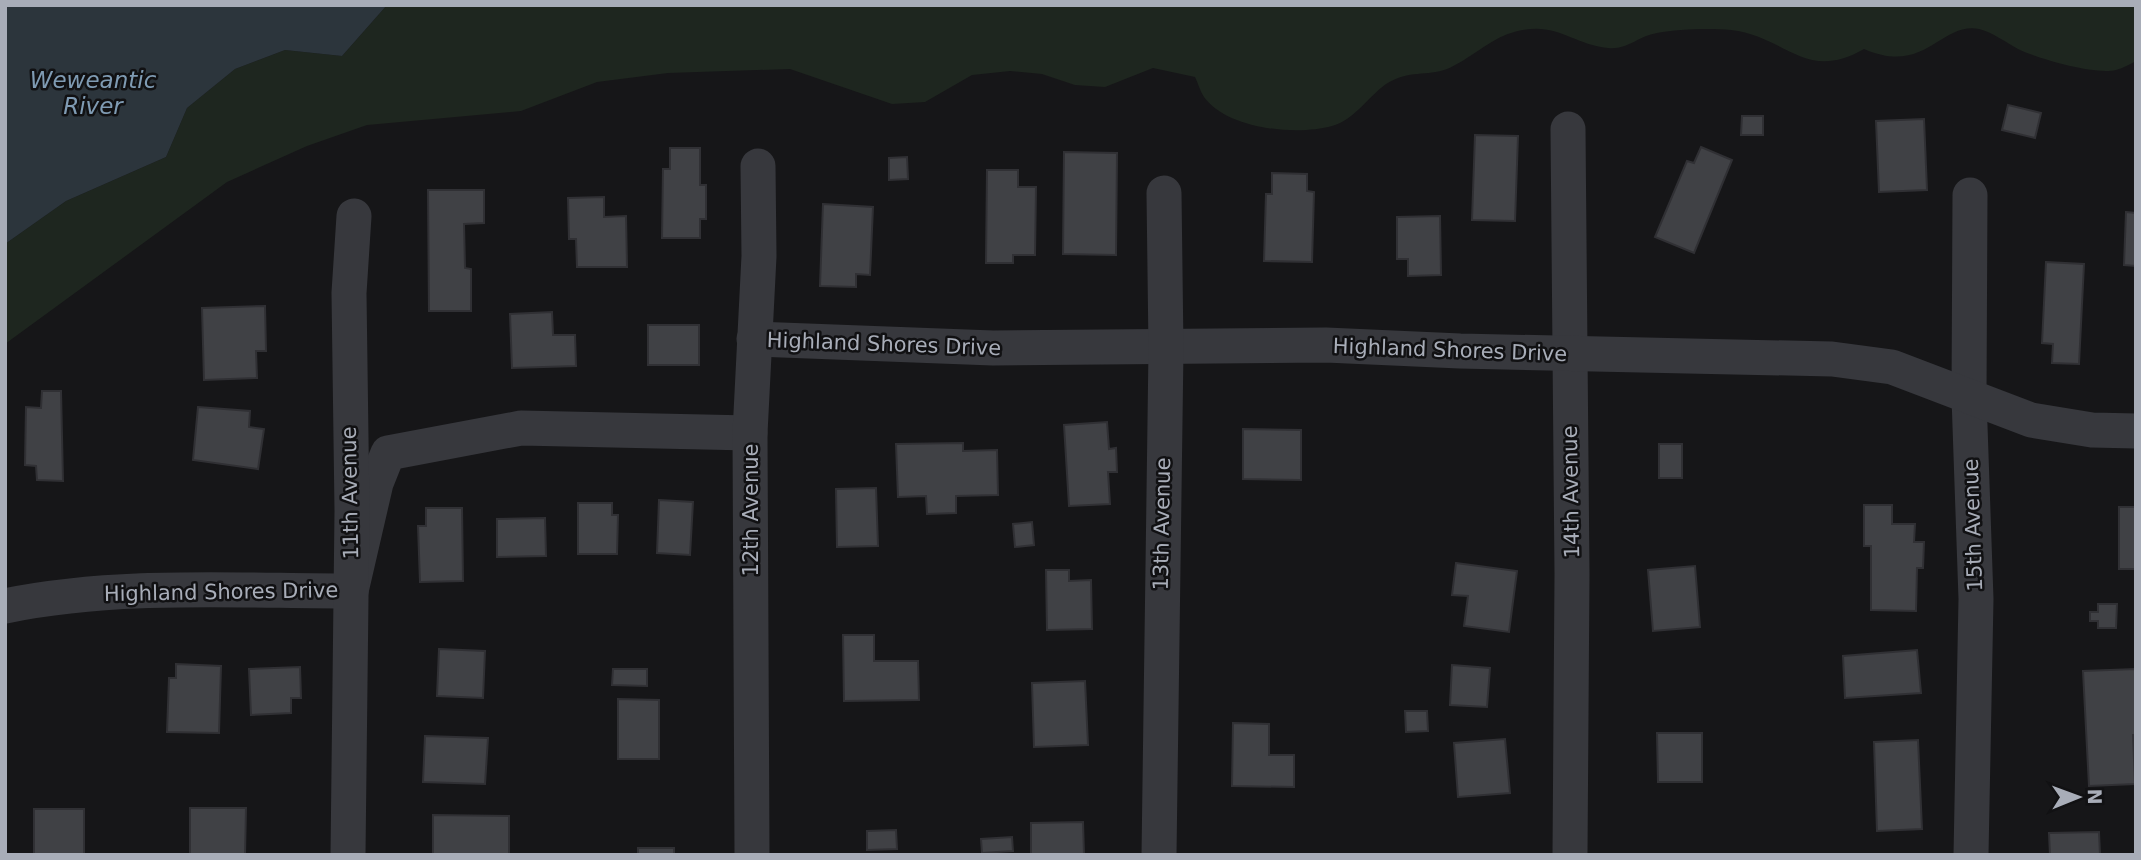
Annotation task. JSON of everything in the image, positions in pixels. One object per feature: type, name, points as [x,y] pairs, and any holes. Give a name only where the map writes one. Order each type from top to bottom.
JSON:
[{"type":"street","name":"14th Avenue","points":[[1568,129],[1572,575],[1570,855]]},
{"type":"street","name":"12th Avenue","points":[[752,855],[750,433],[759,256],[758,166]]},
{"type":"street","name":"13th Avenue","points":[[1159,855],[1166,349],[1164,193]]},
{"type":"street","name":"15th Avenue","points":[[1970,195],[1969,397],[1976,599],[1971,855]]},
{"type":"street","name":"11th Avenue","points":[[348,855],[351,591],[349,307],[354,216]]},
{"type":"street","name":"Highland Shores Drive","points":[[754,338],[993,348],[1166,349],[1326,345],[1570,354],[1832,359],[1892,367],[1939,382],[1969,397],[2031,420],[2092,430],[2136,431]]},
{"type":"street","name":"Highland Shores Drive","points":[[5,606],[56,596],[129,592],[351,591],[376,483],[388,453],[521,428],[750,433]]},
{"type":"shaded area","points":[[387,5],[2136,5],[2136,61],[2116,70],[2081,68],[2027,53],[1979,29],[1965,29],[1953,33],[1917,53],[1903,56],[1885,56],[1864,49],[1844,58],[1826,61],[1810,60],[1767,40],[1731,30],[1694,29],[1666,32],[1650,35],[1627,45],[1608,48],[1551,31],[1526,29],[1503,36],[1447,69],[1395,79],[1340,123],[1300,130],[1282,130],[1245,123],[1215,108],[1204,97],[1195,77],[1153,68],[1105,87],[1075,85],[1042,74],[1010,71],[972,75],[925,102],[892,104],[790,69],[668,73],[597,82],[521,111],[367,125],[307,146],[227,182],[5,344],[5,244],[66,201],[166,157],[187,108],[235,69],[285,50],[342,56]]},
{"type":"water","name":"Weweantic River","points":[[5,5],[387,5],[342,56],[285,50],[235,69],[187,108],[166,157],[66,201],[5,244]]},
{"type":"building","points":[[2008,105],[2041,113],[2035,138],[2002,130]]},
{"type":"building","points":[[1742,116],[1763,116],[1763,135],[1741,135]]},
{"type":"building","points":[[1924,119],[1927,190],[1879,192],[1876,121]]},
{"type":"building","points":[[1475,135],[1518,136],[1515,221],[1472,220]]},
{"type":"building","points":[[1701,147],[1732,160],[1694,253],[1655,237],[1687,161],[1694,163]]},
{"type":"building","points":[[670,148],[700,148],[700,185],[706,185],[706,219],[700,219],[700,238],[662,238],[663,169],[670,169]]},
{"type":"building","points":[[1064,152],[1117,153],[1116,255],[1063,254]]},
{"type":"building","points":[[907,157],[908,179],[889,180],[889,158]]},
{"type":"building","points":[[987,170],[1018,170],[1018,187],[1036,187],[1035,255],[1013,255],[1013,263],[986,263]]},
{"type":"building","points":[[1272,173],[1307,174],[1307,191],[1314,192],[1312,262],[1264,261],[1266,194],[1272,194]]},
{"type":"building","points":[[428,190],[484,190],[484,223],[464,224],[465,268],[471,269],[471,311],[429,311]]},
{"type":"building","points":[[604,197],[604,217],[626,216],[627,267],[577,267],[576,239],[569,239],[568,198]]},
{"type":"building","points":[[823,204],[873,207],[870,275],[856,274],[856,287],[820,286]]},
{"type":"building","points":[[2126,212],[2136,213],[2136,266],[2124,265]]},
{"type":"building","points":[[1440,216],[1441,275],[1408,276],[1408,259],[1397,259],[1397,217]]},
{"type":"building","points":[[2046,262],[2084,264],[2079,364],[2052,363],[2053,344],[2042,343]]},
{"type":"building","points":[[265,306],[266,351],[256,351],[257,378],[204,380],[202,308]]},
{"type":"building","points":[[552,312],[553,335],[575,335],[576,366],[512,368],[510,314]]},
{"type":"building","points":[[648,325],[699,325],[699,365],[648,365]]},
{"type":"building","points":[[42,391],[61,391],[63,481],[37,480],[36,466],[25,465],[26,407],[41,408]]},
{"type":"building","points":[[198,407],[250,411],[249,427],[264,429],[258,469],[193,460]]},
{"type":"building","points":[[1107,422],[1109,449],[1116,448],[1117,472],[1108,472],[1110,504],[1069,506],[1064,425]]},
{"type":"building","points":[[1243,429],[1301,430],[1301,480],[1243,479]]},
{"type":"building","points":[[963,443],[963,451],[997,450],[998,495],[956,496],[956,513],[927,514],[926,496],[898,497],[896,444]]},
{"type":"building","points":[[1659,444],[1682,444],[1682,478],[1659,478]]},
{"type":"building","points":[[876,488],[878,546],[837,547],[836,489]]},
{"type":"building","points":[[659,500],[693,502],[690,555],[657,553]]},
{"type":"building","points":[[578,503],[612,503],[612,515],[618,515],[617,554],[578,554]]},
{"type":"building","points":[[1864,505],[1892,505],[1892,524],[1915,524],[1914,542],[1924,542],[1923,568],[1917,568],[1916,611],[1871,610],[1871,546],[1864,546]]},
{"type":"building","points":[[2119,507],[2136,507],[2136,569],[2119,569]]},
{"type":"building","points":[[426,508],[462,508],[463,581],[420,582],[418,526],[426,526]]},
{"type":"building","points":[[545,518],[546,556],[497,557],[497,519]]},
{"type":"building","points":[[1032,522],[1034,545],[1015,547],[1013,524]]},
{"type":"building","points":[[1456,563],[1517,571],[1509,632],[1464,626],[1468,596],[1452,595]]},
{"type":"building","points":[[1695,566],[1700,627],[1653,631],[1648,570]]},
{"type":"building","points":[[1046,570],[1069,570],[1069,581],[1091,580],[1092,629],[1047,630]]},
{"type":"building","points":[[2098,604],[2117,604],[2116,628],[2098,628],[2098,621],[2090,621],[2090,612],[2098,612]]},
{"type":"building","points":[[843,635],[874,635],[874,661],[918,661],[919,700],[844,701]]},
{"type":"building","points":[[439,649],[485,651],[483,698],[437,696]]},
{"type":"building","points":[[1917,650],[1921,693],[1845,698],[1843,656]]},
{"type":"building","points":[[176,664],[221,666],[219,733],[167,732],[169,678],[176,678]]},
{"type":"building","points":[[1452,665],[1490,668],[1487,707],[1450,705]]},
{"type":"building","points":[[300,667],[301,698],[291,698],[291,713],[251,715],[249,669]]},
{"type":"building","points":[[613,669],[647,669],[647,686],[612,685]]},
{"type":"building","points":[[2136,669],[2136,735],[2133,735],[2135,784],[2089,786],[2083,671]]},
{"type":"building","points":[[1085,681],[1088,745],[1034,747],[1032,683]]},
{"type":"building","points":[[618,699],[659,700],[659,759],[618,759]]},
{"type":"building","points":[[1405,711],[1427,711],[1428,731],[1406,732]]},
{"type":"building","points":[[1233,723],[1269,724],[1269,755],[1294,755],[1294,787],[1232,786]]},
{"type":"building","points":[[1657,733],[1702,733],[1702,782],[1658,782]]},
{"type":"building","points":[[425,736],[488,738],[485,784],[423,782]]},
{"type":"building","points":[[1505,739],[1510,793],[1458,797],[1454,743]]},
{"type":"building","points":[[1918,740],[1922,829],[1877,831],[1874,742]]},
{"type":"building","points":[[190,808],[246,808],[245,855],[190,855]]},
{"type":"building","points":[[34,809],[84,809],[84,855],[34,855]]},
{"type":"building","points":[[433,815],[509,816],[509,855],[433,855]]},
{"type":"building","points":[[1083,822],[1084,855],[1031,855],[1031,823]]},
{"type":"building","points":[[896,830],[897,849],[867,850],[867,831]]},
{"type":"building","points":[[2099,832],[2100,855],[2050,855],[2049,833]]},
{"type":"building","points":[[1012,837],[1013,851],[982,853],[981,839]]},
{"type":"building","points":[[638,848],[674,848],[674,855],[638,855]]}]
